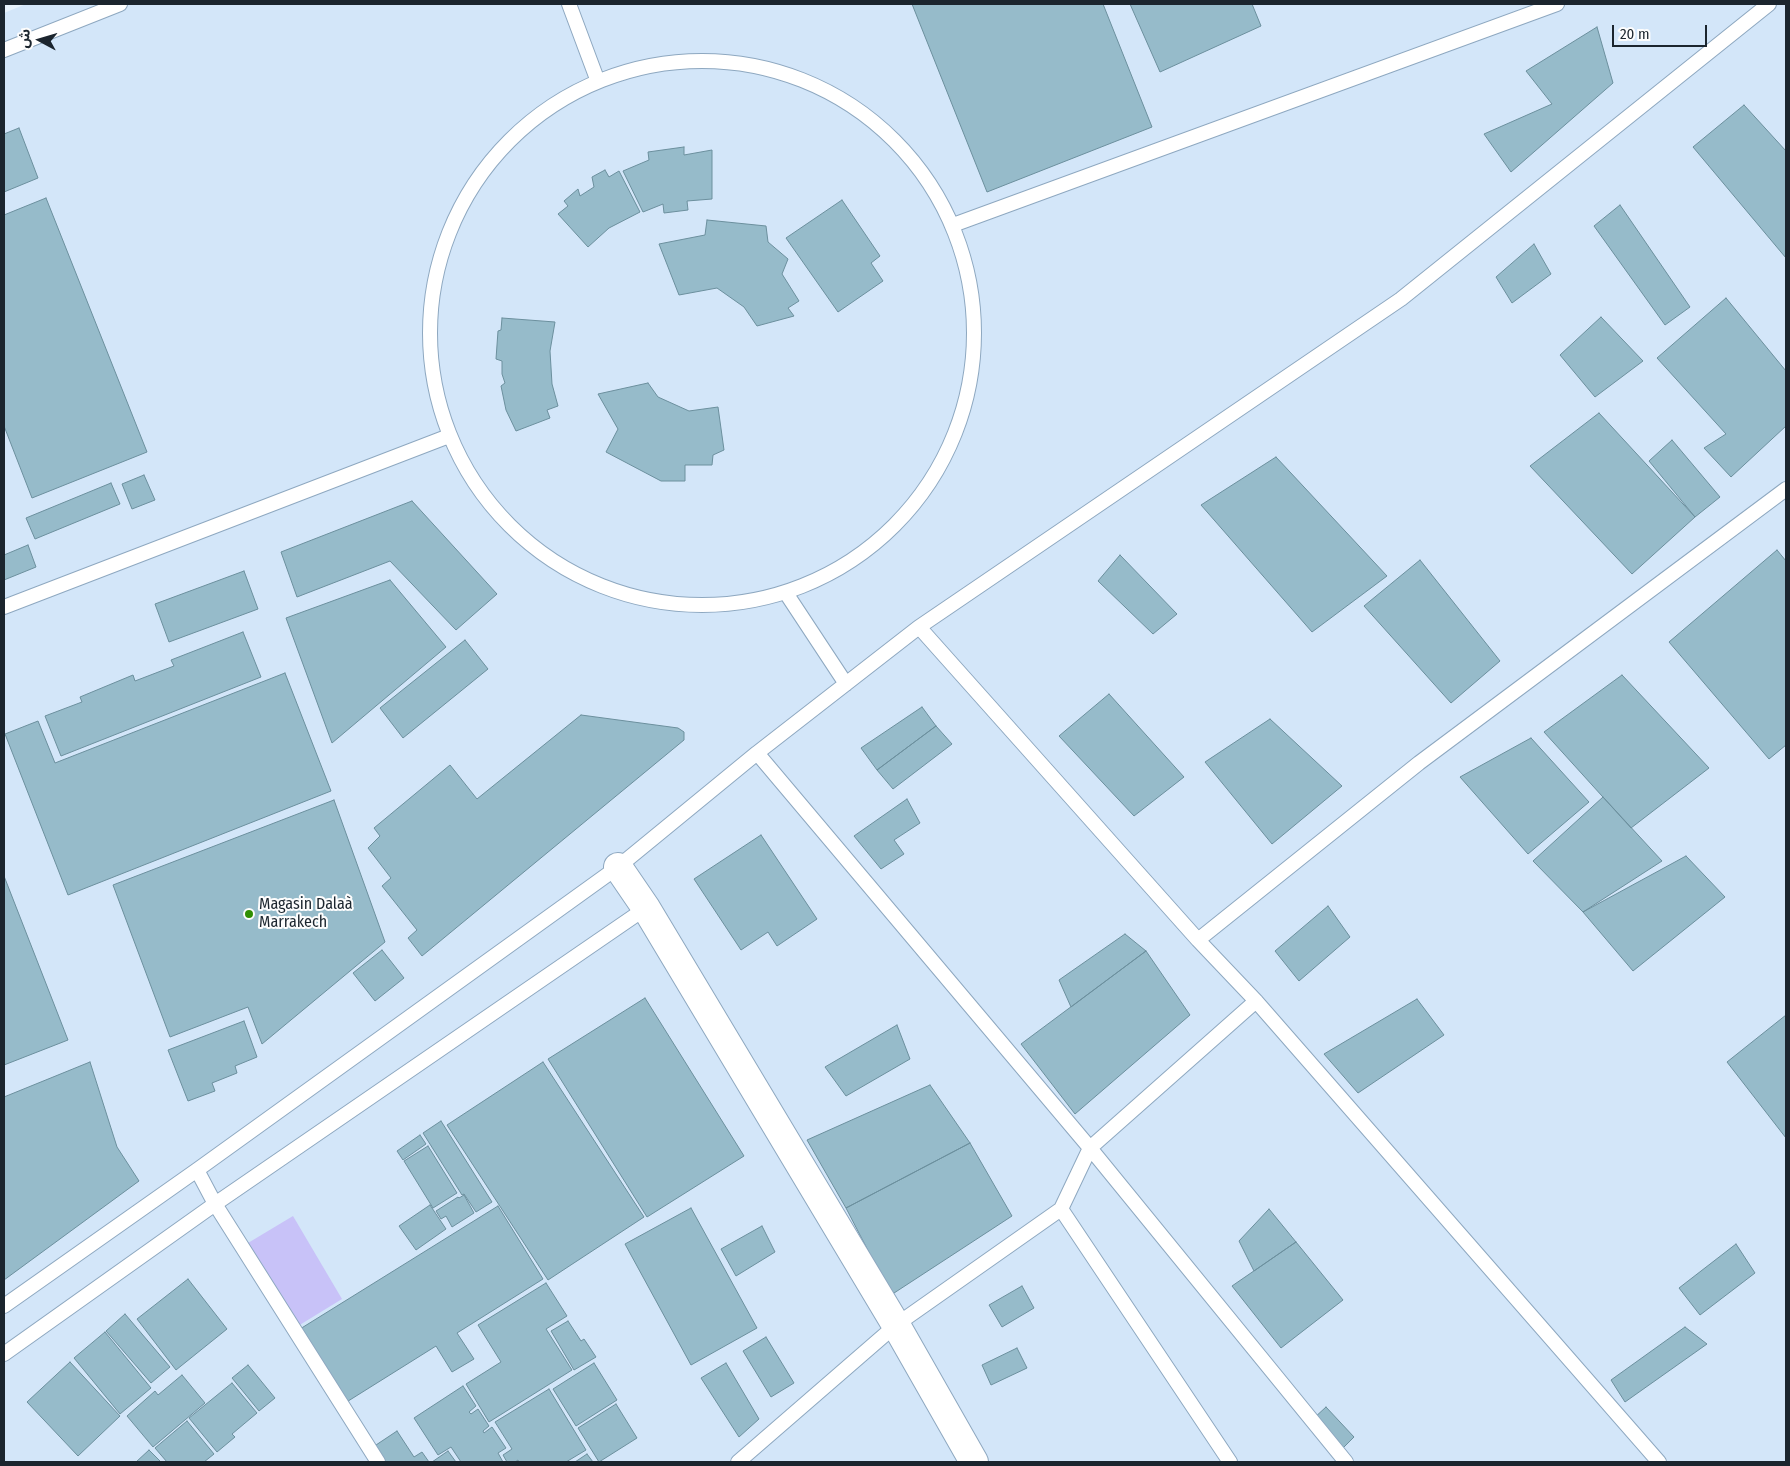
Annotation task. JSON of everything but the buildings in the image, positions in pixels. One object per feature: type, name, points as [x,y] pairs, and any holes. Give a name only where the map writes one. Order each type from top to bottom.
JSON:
[{"type":"street","points":[[618,867],[646,908],[896,1324],[974,1462]]},
{"type":"lane","points":[[4,50],[120,4]]},
{"type":"lane","points":[[569,4],[597,80]]},
{"type":"lane","points":[[953,225],[1557,4]]},
{"type":"lane","points":[[4,1306],[197,1170],[618,867],[757,753],[919,627],[1401,300],[1768,4]]},
{"type":"lane","points":[[680,59],[764,66],[826,90],[843,98],[908,153],[953,225],[973,298],[972,374],[950,446],[910,510],[904,516],[854,560],[786,593],[706,607],[625,596],[551,562],[491,507],[449,436],[430,353],[437,268],[469,189],[525,124],[597,80],[680,59]]},
{"type":"lane","points":[[4,607],[449,436]]},
{"type":"lane","points":[[1198,940],[1419,763],[1786,489]]},
{"type":"lane","points":[[786,593],[846,684]]},
{"type":"lane","points":[[919,627],[1198,940],[1256,1001],[1658,1462]]},
{"type":"lane","points":[[757,753],[1090,1148],[1346,1462]]},
{"type":"lane","points":[[4,1354],[215,1204],[646,908]]},
{"type":"lane","points":[[738,1462],[896,1324],[1061,1209],[1090,1148],[1256,1001]]},
{"type":"lane","points":[[197,1170],[215,1204],[378,1462]]},
{"type":"lane","points":[[1061,1209],[1230,1462]]},
{"type":"shaded area","points":[[26,4],[1786,4],[1786,1462],[4,1462],[4,13]]},
{"type":"shaded area","points":[[293,1216],[342,1299],[298,1326],[248,1243]]},
{"type":"place","name":"Magasin Dalaà Marrakech","points":[[249,914]]}]
